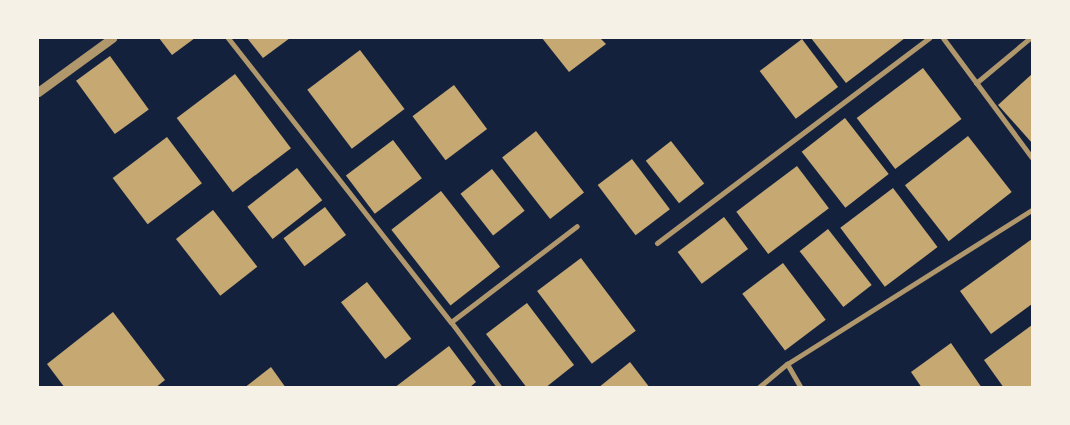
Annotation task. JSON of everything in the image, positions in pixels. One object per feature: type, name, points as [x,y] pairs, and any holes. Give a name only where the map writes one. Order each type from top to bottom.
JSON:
[{"type":"street","points":[[38,92],[112,38]]},
{"type":"street","points":[[228,38],[451,322],[500,388]]},
{"type":"street","points":[[657,243],[929,38]]},
{"type":"street","points":[[944,38],[1032,158]]},
{"type":"street","points":[[976,83],[1030,38]]},
{"type":"street","points":[[758,388],[787,364],[1032,210]]},
{"type":"street","points":[[451,322],[577,226]]},
{"type":"street","points":[[787,364],[801,388]]},
{"type":"building","points":[[159,38],[195,38],[172,55]]},
{"type":"building","points":[[247,38],[290,38],[263,58]]},
{"type":"building","points":[[542,38],[600,38],[606,44],[569,72]]},
{"type":"building","points":[[811,38],[905,38],[846,83]]},
{"type":"building","points":[[802,39],[838,87],[796,119],[760,71]]},
{"type":"building","points":[[360,50],[405,109],[352,149],[307,90]]},
{"type":"building","points":[[110,56],[149,109],[115,134],[76,81]]},
{"type":"building","points":[[923,68],[962,119],[895,169],[857,118]]},
{"type":"building","points":[[235,74],[291,148],[233,192],[177,118]]},
{"type":"building","points":[[1032,74],[1032,143],[998,105]]},
{"type":"building","points":[[454,85],[487,129],[446,160],[412,116]]},
{"type":"building","points":[[845,118],[889,174],[845,208],[802,152]]},
{"type":"building","points":[[536,131],[584,192],[550,219],[502,157]]},
{"type":"building","points":[[968,136],[1012,192],[949,241],[905,185]]},
{"type":"building","points":[[167,137],[202,183],[148,224],[113,178]]},
{"type":"building","points":[[393,140],[422,178],[375,214],[346,176]]},
{"type":"building","points":[[671,141],[704,184],[679,203],[646,161]]},
{"type":"building","points":[[632,159],[670,209],[636,235],[598,185]]},
{"type":"building","points":[[797,166],[829,208],[768,254],[736,212]]},
{"type":"building","points":[[297,168],[322,200],[273,239],[247,207]]},
{"type":"building","points":[[492,169],[525,211],[493,235],[460,194]]},
{"type":"building","points":[[893,188],[938,247],[885,287],[840,228]]},
{"type":"building","points":[[441,191],[500,267],[450,305],[391,230]]},
{"type":"building","points":[[325,207],[346,235],[305,266],[283,238]]},
{"type":"building","points":[[213,210],[257,267],[220,296],[176,239]]},
{"type":"building","points":[[724,217],[748,249],[702,284],[678,252]]},
{"type":"building","points":[[828,229],[872,285],[843,307],[800,251]]},
{"type":"building","points":[[1032,239],[1032,304],[991,334],[960,291]]},
{"type":"building","points":[[581,258],[636,331],[592,364],[537,291]]},
{"type":"building","points":[[783,263],[826,320],[785,350],[742,294]]},
{"type":"building","points":[[367,282],[411,339],[385,359],[341,302]]},
{"type":"building","points":[[527,303],[574,365],[545,388],[527,388],[486,334]]},
{"type":"building","points":[[113,312],[165,380],[155,388],[65,388],[47,364]]},
{"type":"building","points":[[1032,325],[1032,388],[1004,388],[984,360]]},
{"type":"building","points":[[951,343],[982,388],[922,388],[911,372]]},
{"type":"building","points":[[449,346],[476,382],[469,388],[394,388]]},
{"type":"building","points":[[630,362],[650,388],[598,388]]},
{"type":"building","points":[[271,367],[286,388],[244,388]]}]
